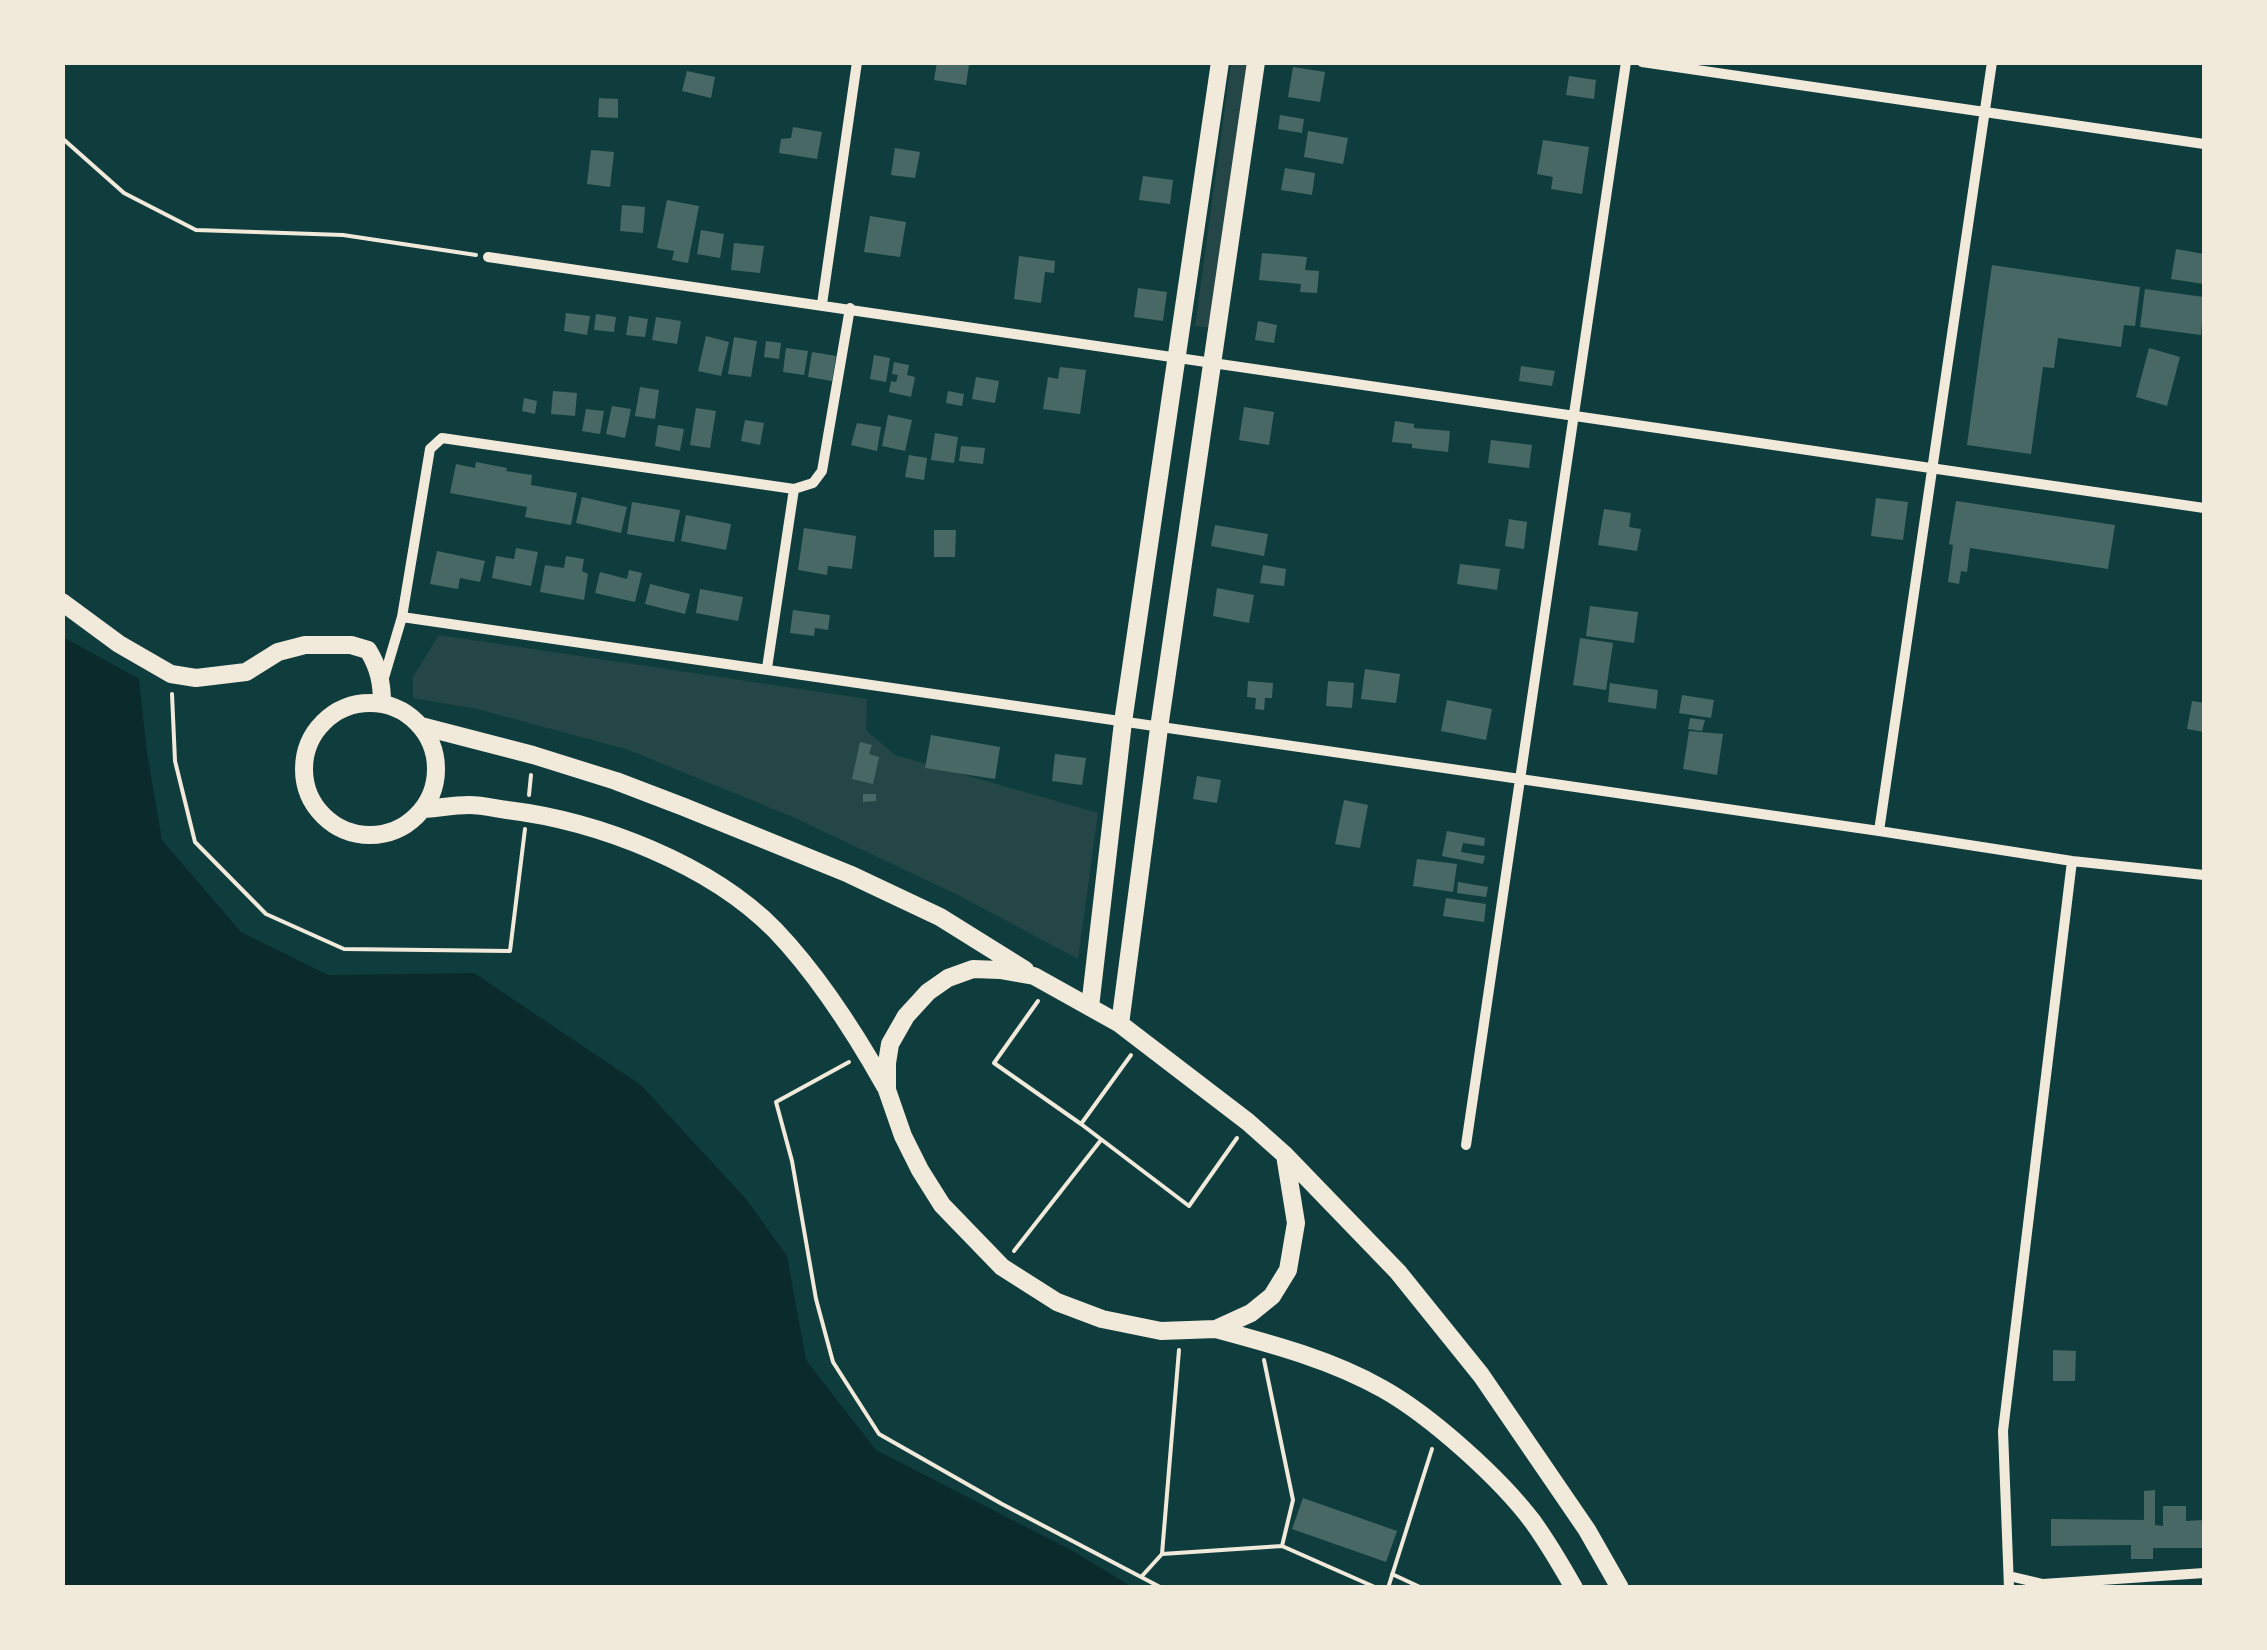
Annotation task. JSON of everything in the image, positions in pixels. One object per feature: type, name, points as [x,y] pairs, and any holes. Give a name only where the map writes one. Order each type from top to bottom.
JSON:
[{"type":"main road","points":[[1090,1007],[1123,722],[1220,62]]},
{"type":"main road","points":[[1120,1024],[1256,62]]},
{"type":"main road","points":[[62,602],[119,644],[171,674],[196,678],[246,672],[278,652],[305,645],[368,650],[377,664],[382,704]]},
{"type":"main road","points":[[382,704],[404,712],[421,726],[432,746],[437,768],[434,789],[423,809],[407,824],[388,832],[366,834],[345,830],[313,802],[306,782],[305,761],[311,740],[323,723],[340,710],[382,704]]},
{"type":"main road","points":[[421,726],[616,781],[848,874],[940,917],[1120,1024],[1285,1155],[1398,1272],[1481,1376],[1587,1530],[1620,1588]]},
{"type":"main road","points":[[423,809],[468,805],[528,812],[604,830],[664,854],[736,897],[800,957],[866,1052],[887,1090],[903,1136],[942,1205],[1002,1267],[1057,1302],[1102,1319],[1161,1330],[1216,1329],[1334,1366],[1384,1389],[1438,1428],[1504,1488],[1554,1553],[1574,1588]]},
{"type":"main road","points":[[887,1090],[890,1044],[906,1016],[928,992],[948,978],[973,969],[1000,970],[1042,980]]},
{"type":"main road","points":[[1216,1329],[1251,1313],[1272,1296],[1288,1270],[1296,1223],[1285,1155]]},
{"type":"street","points":[[822,304],[857,62]]},
{"type":"street","points":[[1466,1145],[1626,62]]},
{"type":"street","points":[[1642,62],[2204,144]]},
{"type":"street","points":[[1879,831],[1992,62]]},
{"type":"street","points":[[488,257],[2204,508]]},
{"type":"street","points":[[382,684],[402,616],[430,449],[442,438],[794,489],[813,483],[822,471],[850,308]]},
{"type":"street","points":[[767,668],[794,489]]},
{"type":"street","points":[[402,616],[2072,862],[2204,875]]},
{"type":"street","points":[[2072,862],[2003,1431],[2009,1582],[2043,1584],[2204,1573]]},
{"type":"path","points":[[62,138],[124,194],[196,230],[342,235],[488,257]]},
{"type":"path","points":[[171,674],[175,761],[195,842],[266,914],[344,950],[510,951],[533,755]]},
{"type":"path","points":[[1042,980],[994,1063],[1188,1206],[1248,1122]]},
{"type":"path","points":[[1081,1124],[1141,1041]]},
{"type":"path","points":[[866,1052],[776,1102],[792,1161],[816,1299],[834,1362],[879,1434],[1162,1588]]},
{"type":"path","points":[[1002,1267],[1101,1139]]},
{"type":"path","points":[[1142,1576],[1162,1554],[1180,1330]]},
{"type":"path","points":[[1260,1341],[1293,1500],[1282,1546]]},
{"type":"path","points":[[1388,1588],[1438,1428]]},
{"type":"path","points":[[1162,1554],[1282,1546],[1377,1588]]},
{"type":"path","points":[[1392,1574],[1422,1588]]},
{"type":"shaded area","points":[[1231,63],[1248,63],[1212,328],[1195,326]]},
{"type":"shaded area","points":[[439,635],[867,699],[866,730],[895,755],[1098,813],[1078,959],[960,896],[793,817],[626,749],[477,709],[413,698],[413,677]]},
{"type":"shaded area","points":[[63,637],[139,679],[162,840],[241,932],[328,975],[474,973],[641,1085],[747,1200],[787,1256],[806,1360],[876,1450],[1073,1551],[1132,1587],[63,1587]]},
{"type":"building","points":[[937,62],[969,65],[966,85],[934,80]]},
{"type":"building","points":[[1293,67],[1325,72],[1320,102],[1288,97]]},
{"type":"building","points":[[687,71],[715,77],[711,98],[682,91]]},
{"type":"building","points":[[1569,76],[1596,80],[1594,99],[1566,95]]},
{"type":"building","points":[[599,98],[618,99],[618,118],[598,117]]},
{"type":"building","points":[[1280,115],[1304,119],[1302,133],[1278,129]]},
{"type":"building","points":[[793,127],[822,132],[817,159],[779,153],[781,139],[791,138]]},
{"type":"building","points":[[1308,131],[1348,138],[1343,164],[1304,157]]},
{"type":"building","points":[[1543,140],[1589,147],[1582,194],[1551,189],[1553,177],[1537,174]]},
{"type":"building","points":[[895,148],[920,152],[915,178],[891,175]]},
{"type":"building","points":[[591,150],[614,152],[610,187],[587,184]]},
{"type":"building","points":[[1285,168],[1315,173],[1312,195],[1281,190]]},
{"type":"building","points":[[1143,176],[1173,180],[1170,204],[1139,200]]},
{"type":"building","points":[[667,200],[699,206],[688,263],[672,260],[674,251],[657,248]]},
{"type":"building","points":[[622,205],[645,207],[643,233],[620,231]]},
{"type":"building","points":[[870,216],[906,222],[900,257],[864,252]]},
{"type":"building","points":[[701,230],[724,234],[720,258],[697,254]]},
{"type":"building","points":[[734,243],[764,246],[760,273],[731,270]]},
{"type":"building","points":[[2176,249],[2204,254],[2204,284],[2171,279]]},
{"type":"building","points":[[1262,253],[1307,257],[1305,270],[1319,271],[1317,293],[1300,292],[1301,284],[1259,280]]},
{"type":"building","points":[[1019,256],[1055,261],[1054,273],[1045,272],[1041,303],[1014,299]]},
{"type":"building","points":[[1992,265],[2140,287],[2135,326],[2124,325],[2121,347],[2058,338],[2054,368],[2043,367],[2031,454],[1967,445]]},
{"type":"building","points":[[1138,288],[1167,292],[1163,321],[1134,317]]},
{"type":"building","points":[[2145,289],[2204,297],[2201,335],[2140,327]]},
{"type":"building","points":[[566,313],[590,316],[587,335],[564,331]]},
{"type":"building","points":[[596,314],[616,317],[614,332],[594,330]]},
{"type":"building","points":[[629,316],[648,319],[645,337],[626,335]]},
{"type":"building","points":[[656,317],[681,321],[677,344],[652,340]]},
{"type":"building","points":[[1258,321],[1277,325],[1274,343],[1255,340]]},
{"type":"building","points":[[706,336],[729,342],[721,376],[698,371]]},
{"type":"building","points":[[734,337],[757,341],[751,377],[728,374]]},
{"type":"building","points":[[766,341],[781,343],[779,359],[764,357]]},
{"type":"building","points":[[786,348],[808,351],[804,375],[783,372]]},
{"type":"building","points":[[2149,348],[2180,357],[2167,406],[2136,397]]},
{"type":"building","points":[[812,352],[836,356],[832,381],[808,377]]},
{"type":"building","points":[[874,355],[890,358],[886,382],[870,379]]},
{"type":"building","points":[[894,362],[909,365],[907,375],[915,377],[911,397],[889,392],[891,381],[896,382],[898,375],[892,374]]},
{"type":"building","points":[[1521,366],[1555,371],[1552,386],[1519,381]]},
{"type":"building","points":[[1060,367],[1086,370],[1080,414],[1043,409],[1048,377],[1058,379]]},
{"type":"building","points":[[976,377],[999,381],[995,403],[972,399]]},
{"type":"building","points":[[640,387],[659,390],[655,419],[635,416]]},
{"type":"building","points":[[553,391],[577,393],[575,416],[551,414]]},
{"type":"building","points":[[948,391],[964,394],[962,406],[946,403]]},
{"type":"building","points":[[524,398],[537,401],[535,414],[522,411]]},
{"type":"building","points":[[612,406],[631,409],[625,438],[606,434]]},
{"type":"building","points":[[1244,407],[1274,412],[1269,445],[1239,440]]},
{"type":"building","points":[[696,408],[716,411],[710,448],[690,445]]},
{"type":"building","points":[[586,409],[604,411],[600,434],[582,431]]},
{"type":"building","points":[[888,415],[912,420],[905,451],[882,446]]},
{"type":"building","points":[[745,420],[764,423],[760,445],[741,441]]},
{"type":"building","points":[[1395,421],[1414,424],[1414,428],[1450,431],[1448,452],[1392,442]]},
{"type":"building","points":[[857,423],[881,427],[877,451],[851,445]]},
{"type":"building","points":[[658,425],[684,429],[680,451],[655,446]]},
{"type":"building","points":[[935,433],[958,437],[954,463],[931,460]]},
{"type":"building","points":[[1491,440],[1532,445],[1529,468],[1488,463]]},
{"type":"building","points":[[961,446],[985,448],[983,464],[959,461]]},
{"type":"building","points":[[909,455],[927,458],[924,480],[905,477]]},
{"type":"building","points":[[476,462],[532,475],[531,485],[577,493],[571,525],[525,517],[527,507],[450,493],[456,464],[475,468]]},
{"type":"building","points":[[582,497],[627,507],[621,533],[576,523]]},
{"type":"building","points":[[1876,498],[1908,502],[1903,540],[1871,536]]},
{"type":"building","points":[[1956,501],[2115,525],[2108,569],[1970,548],[1967,572],[1961,571],[1959,584],[1948,582]]},
{"type":"building","points":[[632,502],[680,510],[674,542],[627,534]]},
{"type":"building","points":[[1604,509],[1631,513],[1629,527],[1641,529],[1637,551],[1598,545]]},
{"type":"building","points":[[686,515],[731,524],[726,550],[681,541]]},
{"type":"building","points":[[1509,519],[1527,522],[1524,549],[1505,546]]},
{"type":"building","points":[[1215,525],[1268,534],[1264,556],[1211,546]]},
{"type":"building","points":[[804,528],[856,536],[852,569],[828,566],[827,575],[798,570]]},
{"type":"building","points":[[934,530],[956,530],[955,557],[934,557]]},
{"type":"building","points":[[516,548],[538,552],[531,586],[492,578],[496,556],[514,559]]},
{"type":"building","points":[[437,551],[485,561],[480,582],[460,578],[458,589],[430,584]]},
{"type":"building","points":[[566,556],[584,559],[582,571],[588,574],[584,600],[540,592],[545,565],[564,568]]},
{"type":"building","points":[[1460,564],[1500,569],[1497,590],[1457,584]]},
{"type":"building","points":[[1263,565],[1286,569],[1284,586],[1260,583]]},
{"type":"building","points":[[629,570],[642,573],[635,602],[595,593],[600,572],[627,579]]},
{"type":"building","points":[[650,584],[690,594],[685,614],[645,604]]},
{"type":"building","points":[[1217,588],[1254,595],[1249,623],[1213,616]]},
{"type":"building","points":[[700,589],[743,597],[738,621],[696,613]]},
{"type":"building","points":[[1590,606],[1638,612],[1634,643],[1586,636]]},
{"type":"building","points":[[793,610],[830,615],[828,630],[815,628],[814,636],[790,633]]},
{"type":"building","points":[[1580,638],[1613,643],[1606,690],[1573,685]]},
{"type":"building","points":[[1365,669],[1400,674],[1396,703],[1361,699]]},
{"type":"building","points":[[1248,681],[1273,683],[1272,698],[1265,698],[1264,710],[1255,709],[1256,698],[1247,697]]},
{"type":"building","points":[[1328,681],[1354,683],[1352,708],[1326,706]]},
{"type":"building","points":[[1610,683],[1658,690],[1656,709],[1608,702]]},
{"type":"building","points":[[1682,695],[1714,700],[1711,718],[1679,713]]},
{"type":"building","points":[[1447,700],[1492,709],[1486,740],[1441,731]]},
{"type":"building","points":[[2192,701],[2204,703],[2204,732],[2187,729]]},
{"type":"building","points":[[1690,718],[1705,720],[1702,731],[1688,729]]},
{"type":"building","points":[[1689,731],[1723,734],[1717,775],[1683,769]]},
{"type":"building","points":[[931,735],[1000,747],[995,779],[925,768]]},
{"type":"building","points":[[860,742],[872,745],[869,754],[879,757],[873,784],[852,779]]},
{"type":"building","points":[[1055,754],[1086,758],[1082,785],[1052,781]]},
{"type":"building","points":[[1197,776],[1221,780],[1217,803],[1193,799]]},
{"type":"building","points":[[863,794],[876,794],[876,801],[863,802]]},
{"type":"building","points":[[1344,800],[1368,805],[1360,848],[1335,844]]},
{"type":"building","points":[[1447,831],[1485,838],[1484,846],[1463,843],[1461,852],[1485,856],[1483,864],[1442,856]]},
{"type":"building","points":[[1417,859],[1457,864],[1453,892],[1413,886]]},
{"type":"building","points":[[1458,882],[1488,887],[1486,897],[1457,893]]},
{"type":"building","points":[[1446,898],[1486,904],[1484,922],[1443,916]]},
{"type":"building","points":[[2053,1350],[2076,1351],[2075,1381],[2053,1381]]},
{"type":"building","points":[[2155,1490],[2155,1525],[2163,1526],[2163,1506],[2186,1506],[2186,1521],[2203,1520],[2203,1548],[2153,1548],[2153,1559],[2131,1559],[2131,1545],[2051,1546],[2051,1519],[2144,1520],[2144,1491]]},
{"type":"building","points":[[1303,1498],[1397,1531],[1386,1562],[1292,1529]]}]
